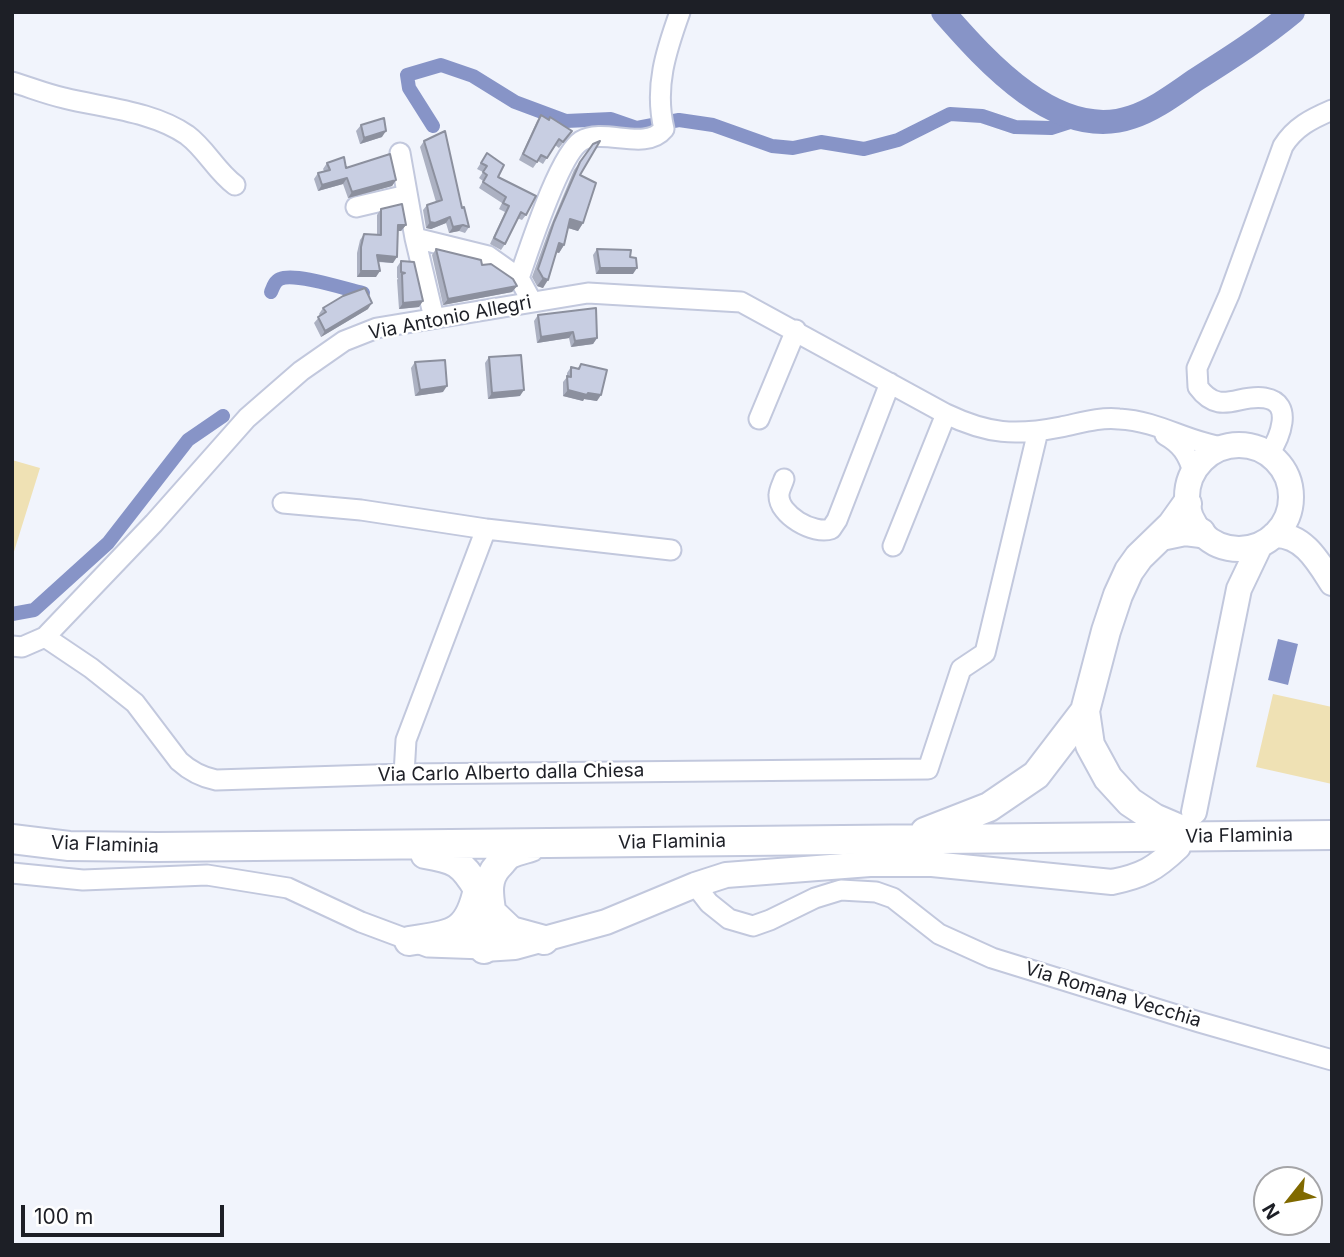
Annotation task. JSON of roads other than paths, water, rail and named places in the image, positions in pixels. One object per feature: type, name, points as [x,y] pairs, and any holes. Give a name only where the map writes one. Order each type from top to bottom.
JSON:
[{"type":"highway","points":[[906,839],[989,807],[1036,775],[1084,711],[1118,595],[1139,557],[1161,536],[1187,503]]},
{"type":"highway","points":[[1161,536],[1185,531],[1212,540]]},
{"type":"highway","points":[[1084,711],[1090,745],[1108,779],[1130,802],[1154,818],[1190,832]]},
{"type":"highway","name":"Via Flaminia","points":[[12,839],[69,846],[541,844],[1190,832],[1332,835]]},
{"type":"highway","points":[[464,926],[484,949],[491,941],[494,927],[488,882],[495,869],[509,855],[541,844]]},
{"type":"highway","points":[[395,845],[452,858],[467,870],[478,890],[464,926],[443,935],[409,941]]},
{"type":"highway","points":[[491,912],[511,931],[544,940]]},
{"type":"main road","points":[[484,949],[515,947],[606,922],[726,875],[870,864],[932,864],[1112,882],[1137,877],[1157,866],[1190,832],[1240,589],[1239,570],[1232,555],[1194,523],[1187,503],[1187,488],[1193,472],[1206,456],[1223,447],[1242,444],[1261,449],[1276,460],[1286,474],[1290,486],[1290,508],[1295,531],[1332,583]]},
{"type":"main road","points":[[1240,589],[1267,540],[1287,518],[1290,508]]},
{"type":"main road","points":[[1212,540],[1242,549],[1288,536],[1302,544]]},
{"type":"street","points":[[519,278],[554,183],[578,143],[589,137],[649,138],[659,134],[662,121],[660,78],[680,12]]},
{"type":"street","points":[[12,82],[60,97],[146,116],[170,125],[189,137],[222,176],[235,185]]},
{"type":"street","points":[[1269,454],[1282,431],[1283,422],[1277,405],[1262,397],[1233,402],[1212,400],[1198,387],[1197,368],[1229,295],[1283,146],[1301,125],[1332,110]]},
{"type":"street","points":[[400,153],[415,238],[434,318]]},
{"type":"street","points":[[356,207],[408,195]]},
{"type":"street","points":[[415,238],[488,256],[519,278],[532,302]]},
{"type":"street","name":"Via Antonio Allegri","points":[[46,637],[154,523],[247,418],[301,371],[344,341],[377,328],[588,293],[741,302],[946,414],[981,429],[1038,431],[1092,420],[1118,419]]},
{"type":"street","points":[[759,419],[796,330]]},
{"type":"street","points":[[784,479],[779,495],[782,507],[792,517],[818,530],[831,529],[890,383]]},
{"type":"street","points":[[893,546],[946,414]]},
{"type":"street","points":[[1118,419],[1154,424],[1208,445],[1223,447]]},
{"type":"street","points":[[1118,419],[1146,427],[1180,444],[1193,472]]},
{"type":"street","name":"Via Carlo Alberto dalla Chiesa","points":[[46,637],[135,703],[179,761],[202,777],[216,780],[404,774],[928,769],[961,669],[985,653],[1038,431]]},
{"type":"street","points":[[283,503],[361,510],[486,529],[671,550]]},
{"type":"street","points":[[404,774],[406,740],[486,529]]},
{"type":"street","points":[[12,646],[22,646],[46,637]]},
{"type":"street","points":[[12,873],[83,880],[207,875],[288,888],[361,922],[428,947],[484,949]]},
{"type":"street","name":"Via Romana Vecchia","points":[[695,885],[709,903],[729,919],[753,926],[815,898],[841,890],[876,892],[893,898],[939,934],[992,957],[1199,1022],[1332,1060]]},
{"type":"water","points":[[1278,639],[1298,644],[1288,685],[1268,680]]},
{"type":"waterway","points":[[943,12],[980,53],[1026,93],[1051,108],[1077,118],[1104,122],[1132,117],[1158,105],[1246,47],[1293,12]]},
{"type":"waterway","points":[[433,126],[409,88],[407,75],[441,65],[473,76],[515,102],[566,121],[611,119],[637,128],[679,120],[713,125],[772,146],[793,148],[821,142],[864,149],[898,140],[950,114],[982,116],[1015,127],[1051,128],[1079,119]]},
{"type":"waterway","points":[[271,292],[277,281],[287,277],[308,279],[363,293]]},
{"type":"waterway","points":[[12,614],[34,610],[108,543],[188,440],[223,416]]}]
